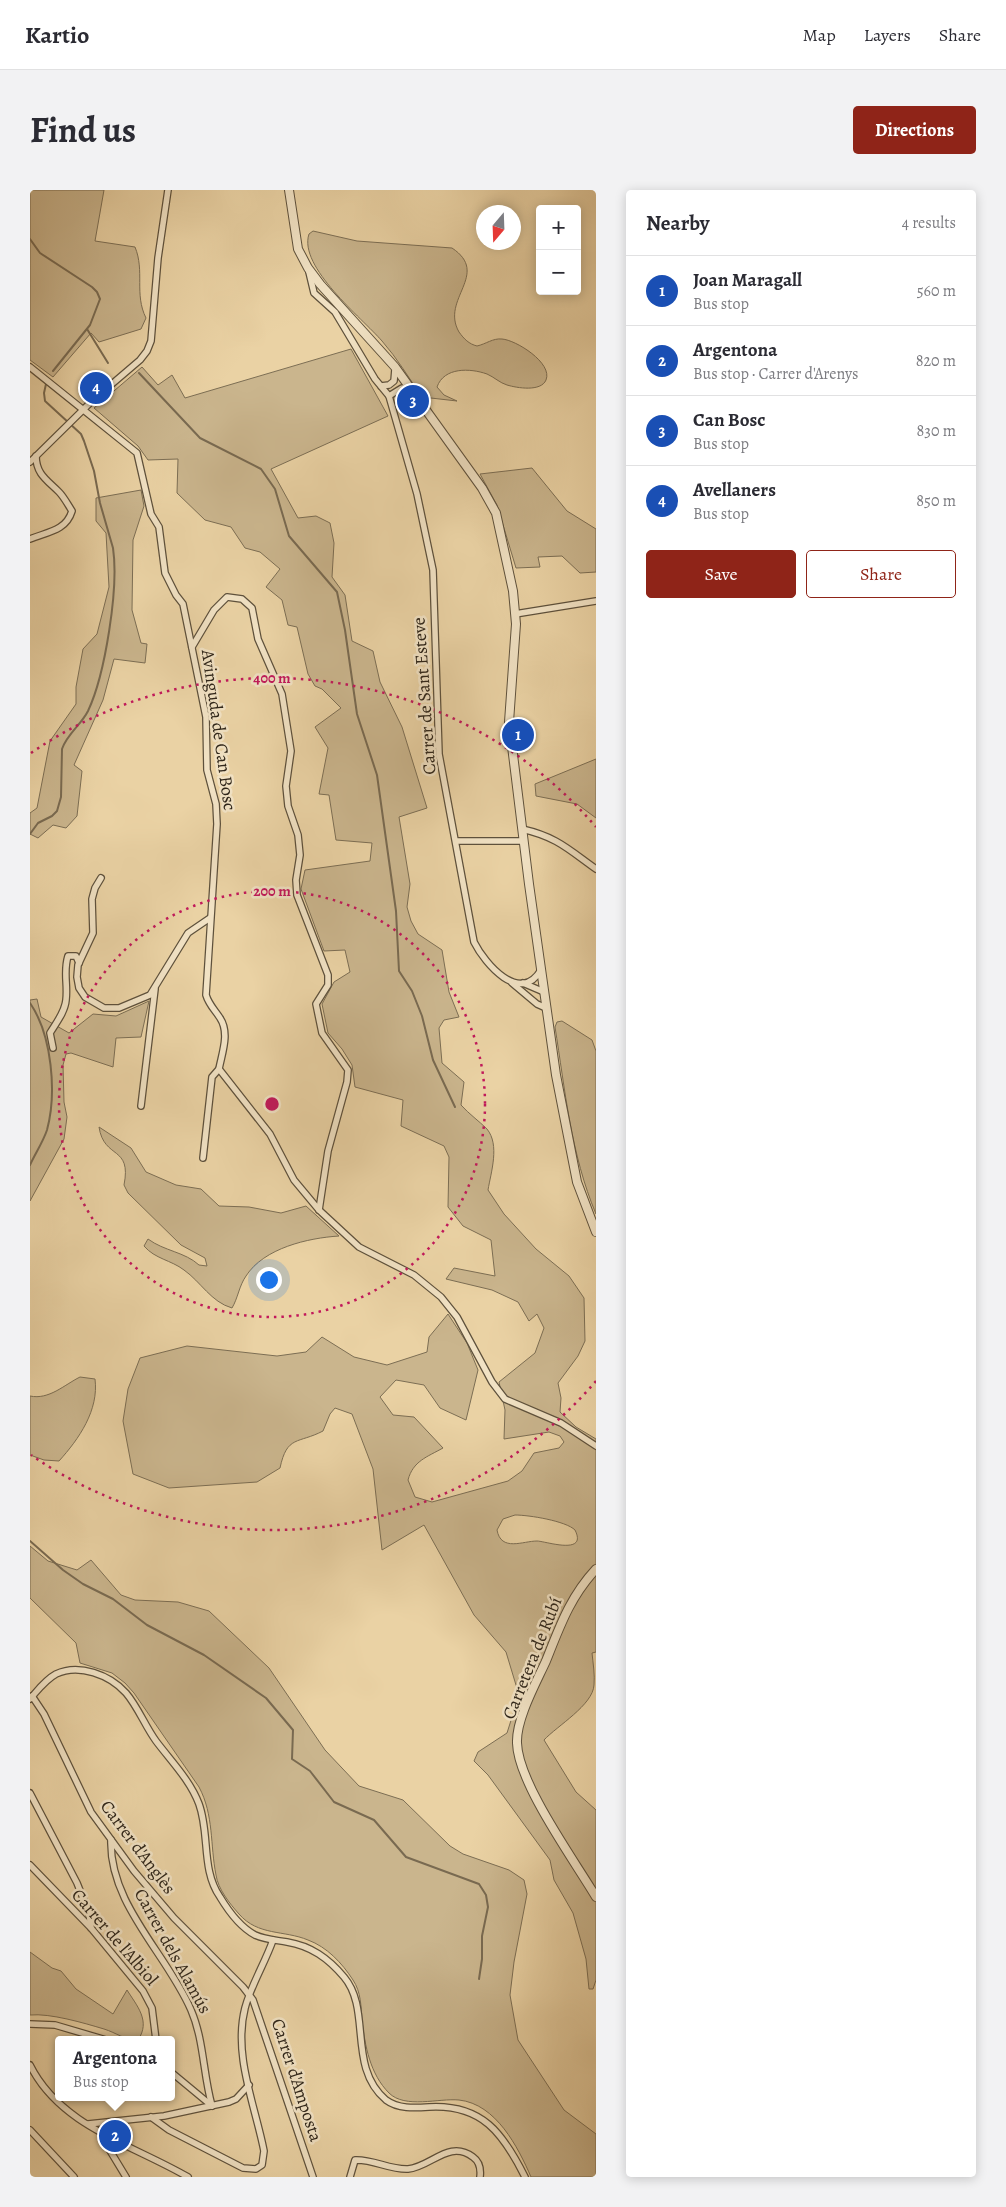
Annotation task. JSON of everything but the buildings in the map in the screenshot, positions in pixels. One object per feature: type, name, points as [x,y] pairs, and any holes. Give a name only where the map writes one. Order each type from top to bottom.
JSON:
[{"type":"street","points":[[30,462],[82,410],[145,355],[151,342],[158,258],[168,190]]},
{"type":"street","points":[[289,190],[298,249],[308,268],[320,284],[395,366],[482,488],[496,513],[506,552],[515,614],[509,722],[545,1000],[556,1075],[576,1182],[596,1232]]},
{"type":"street","name":"Carrer de Sant Esteve","points":[[308,268],[314,293],[335,312],[389,396],[417,494],[433,570],[439,754],[474,942],[482,957],[537,1004],[545,1000]]},
{"type":"street","points":[[381,386],[389,385],[394,381],[396,375],[395,366]]},
{"type":"street","name":"Avinguda de Can Bosc","points":[[30,367],[82,410],[128,443],[136,453],[151,514],[159,527],[165,573],[176,595],[183,604],[206,717],[207,770],[217,814],[206,995],[211,1008],[220,1018],[226,1034],[219,1069],[212,1077],[203,1158]]},
{"type":"street","points":[[389,396],[402,388],[410,388]]},
{"type":"street","points":[[30,539],[59,529],[69,521],[72,511],[60,492],[40,474],[36,465],[36,456]]},
{"type":"street","points":[[192,647],[222,600],[227,597],[242,599],[252,608],[258,639],[282,694],[291,751],[286,786],[288,806],[298,834],[300,854],[296,880],[297,895],[328,975],[328,985],[316,1004],[322,1033],[348,1070],[347,1082],[328,1151],[319,1210]]},
{"type":"street","points":[[515,614],[596,602]]},
{"type":"street","points":[[522,829],[544,834],[565,844],[596,869]]},
{"type":"street","points":[[456,841],[524,841]]},
{"type":"street","points":[[101,878],[94,888],[92,899],[94,933],[79,963],[77,977],[79,988],[85,997],[104,1008],[119,1008],[150,995],[188,933],[210,918]]},
{"type":"street","points":[[53,1048],[50,1033],[60,1017],[66,1001],[64,968],[68,956],[76,956],[79,963]]},
{"type":"street","points":[[523,984],[537,976],[541,970]]},
{"type":"street","points":[[511,982],[523,984],[545,1000]]},
{"type":"street","points":[[141,1106],[156,987]]},
{"type":"street","points":[[219,1069],[270,1134],[294,1180],[319,1210],[359,1247],[414,1275],[441,1297],[457,1316],[492,1382],[505,1400],[561,1423],[596,1446]]},
{"type":"street","name":"Carretera de Rubí","points":[[596,1569],[580,1586],[565,1613],[524,1713],[516,1742],[519,1759],[531,1789],[596,1896]]},
{"type":"street","points":[[31,1698],[49,1679],[71,1670],[88,1672],[106,1678],[125,1692],[155,1739],[194,1791],[202,1813],[210,1876],[216,1891],[242,1925],[256,1935],[314,1950],[345,1978],[351,1988],[356,2004],[359,2040],[364,2063],[376,2088],[386,2100],[404,2107],[454,2107],[477,2115],[502,2138],[525,2177]]},
{"type":"street","name":"Carrer d'Anglès","points":[[31,1698],[48,1721],[87,1806],[111,1840],[156,1898],[250,1994]]},
{"type":"street","points":[[30,1793],[77,1883],[86,1904],[91,1928]]},
{"type":"street","name":"Carrer dels Alamús","points":[[111,1840],[114,1865],[127,1901],[180,1988],[192,2012],[198,2028],[212,2106]]},
{"type":"street","name":"Carrer de l'Albiol","points":[[30,1865],[91,1928],[148,1998],[154,2015],[156,2036]]},
{"type":"street","points":[[151,2117],[169,2130],[243,2168],[256,2169],[263,2164],[264,2151],[242,2052],[241,2033],[245,2008],[273,1940]]},
{"type":"street","name":"Carrer d'Amposta","points":[[250,1994],[258,2012],[313,2177]]},
{"type":"street","points":[[30,2024],[55,2024],[93,2036]]},
{"type":"street","points":[[30,2065],[50,2095],[55,2099]]},
{"type":"street","points":[[175,2075],[212,2106]]},
{"type":"street","points":[[88,2124],[151,2117],[212,2106],[232,2101],[249,2085]]},
{"type":"street","points":[[58,2101],[104,2134],[188,2177]]},
{"type":"street","points":[[30,2130],[74,2177]]},
{"type":"street","points":[[104,2134],[109,2149],[126,2177]]},
{"type":"street","points":[[350,2177],[355,2160],[408,2169],[447,2152],[457,2150],[467,2153],[476,2159],[480,2166],[480,2177]]},
{"type":"shaded area","points":[[30,190],[104,190],[95,241],[135,247],[138,256],[142,309],[146,318],[141,329],[99,342],[91,333],[53,377],[30,360]]},
{"type":"shaded area","points":[[313,231],[357,241],[452,248],[463,258],[467,267],[466,277],[455,309],[455,320],[459,332],[467,341],[477,346],[496,339],[516,343],[539,360],[547,373],[546,380],[543,384],[534,388],[522,388],[504,384],[490,375],[480,372],[458,371],[445,376],[440,380],[437,387],[444,395],[457,401],[422,397],[398,361],[322,276],[313,261],[308,247],[309,234]]},
{"type":"shaded area","points":[[351,349],[388,416],[271,469],[298,518],[316,516],[330,523],[334,543],[332,577],[345,595],[352,641],[373,651],[380,682],[402,727],[427,808],[399,817],[410,884],[407,907],[411,921],[418,934],[442,950],[449,992],[459,1017],[444,1020],[439,1028],[442,1063],[464,1082],[461,1105],[491,1135],[494,1159],[488,1190],[504,1214],[536,1249],[569,1276],[584,1298],[585,1341],[578,1356],[558,1383],[561,1398],[560,1412],[576,1427],[596,1439],[596,1652],[592,1653],[594,1685],[592,1693],[581,1708],[544,1740],[576,1792],[596,1810],[596,1980],[593,1989],[589,1989],[586,1959],[573,1913],[554,1880],[550,1860],[488,1775],[474,1761],[478,1752],[507,1733],[519,1695],[506,1652],[474,1615],[424,1525],[382,1550],[373,1469],[352,1414],[335,1408],[330,1414],[323,1431],[290,1445],[286,1450],[280,1468],[257,1482],[169,1488],[133,1474],[123,1421],[128,1389],[140,1358],[187,1346],[277,1356],[306,1352],[322,1337],[354,1357],[387,1365],[427,1352],[429,1337],[448,1314],[467,1343],[478,1370],[466,1420],[440,1408],[424,1385],[396,1380],[380,1397],[393,1415],[414,1417],[443,1448],[421,1460],[413,1468],[408,1480],[415,1497],[432,1502],[508,1481],[522,1471],[534,1453],[559,1448],[564,1442],[560,1436],[549,1432],[504,1439],[505,1410],[499,1382],[535,1353],[544,1328],[537,1314],[529,1321],[518,1302],[492,1290],[446,1279],[454,1268],[495,1276],[491,1240],[463,1226],[448,1207],[449,1157],[444,1146],[401,1126],[403,1100],[355,1087],[352,1065],[342,1049],[328,1033],[322,1004],[334,982],[350,972],[345,950],[324,951],[301,889],[305,870],[370,861],[372,843],[336,840],[329,795],[319,794],[328,748],[315,727],[341,708],[322,689],[315,686],[308,674],[297,627],[288,625],[282,600],[266,587],[280,569],[260,552],[245,548],[231,527],[205,520],[177,493],[178,459],[148,460],[138,446],[94,408],[142,367],[158,385],[172,375],[185,398]],"holes":[[[515,1515],[538,1517],[564,1524],[575,1530],[576,1543],[564,1545],[537,1541],[513,1544],[503,1541],[499,1537],[497,1530],[503,1519]]]},
{"type":"shaded area","points":[[532,468],[567,511],[596,529],[596,572],[580,573],[562,556],[538,557],[540,567],[516,568],[497,505],[480,474]]},
{"type":"shaded area","points":[[141,490],[144,506],[133,540],[132,610],[141,643],[147,644],[145,663],[114,659],[103,700],[74,765],[82,771],[77,816],[66,828],[53,825],[38,838],[30,834],[30,813],[37,808],[50,741],[76,704],[76,687],[83,649],[97,634],[109,587],[106,533],[96,521],[96,498]]},
{"type":"shaded area","points":[[596,759],[596,818],[577,804],[536,796],[535,784]]},
{"type":"shaded area","points":[[37,999],[41,1017],[69,1033],[93,1014],[116,1016],[149,1001],[141,1037],[116,1038],[113,1067],[71,1053],[66,1054],[63,1065],[64,1102],[67,1117],[64,1139],[30,1201],[30,1000]]},
{"type":"shaded area","points":[[562,1021],[592,1040],[596,1051],[596,1214],[580,1169],[570,1122],[555,1027],[557,1022]]},
{"type":"shaded area","points":[[99,1127],[131,1148],[146,1172],[176,1185],[201,1189],[219,1206],[249,1207],[281,1213],[306,1206],[339,1236],[301,1242],[264,1258],[246,1276],[232,1308],[225,1305],[212,1297],[184,1270],[153,1254],[144,1246],[148,1239],[187,1257],[199,1265],[207,1266],[205,1258],[181,1245],[128,1193],[124,1185],[124,1164],[121,1158],[106,1144]]},
{"type":"shaded area","points":[[80,1377],[95,1379],[95,1391],[91,1413],[80,1434],[59,1461],[44,1460],[30,1455],[30,1396],[37,1397],[50,1394]]},
{"type":"shaded area","points":[[30,1546],[48,1561],[77,1570],[91,1560],[121,1595],[135,1600],[178,1602],[209,1611],[269,1668],[325,1750],[359,1786],[403,1800],[450,1846],[463,1854],[509,1870],[524,1880],[527,1894],[514,1962],[510,1995],[518,2040],[564,2110],[596,2134],[596,2177],[531,2177],[504,2129],[495,2118],[484,2110],[472,2103],[459,2100],[413,2102],[396,2098],[389,2093],[377,2077],[370,2059],[365,2040],[359,1994],[353,1980],[339,1962],[322,1947],[299,1937],[272,1932],[254,1926],[246,1921],[228,1901],[217,1880],[207,1808],[199,1787],[134,1693],[112,1673],[80,1663],[76,1643],[30,1598]]},
{"type":"shaded area","points":[[30,1952],[52,1968],[61,1971],[76,1989],[113,2014],[127,1990],[141,2014],[143,2026],[140,2036],[122,2036],[67,2019],[30,2015]]},
{"type":"waterway","points":[[30,239],[40,253],[92,287],[100,299],[90,325],[53,371]]},
{"type":"waterway","points":[[87,329],[108,363]]},
{"type":"waterway","points":[[139,373],[200,438],[261,469],[275,489],[289,536],[337,592],[345,630],[357,714],[377,775],[396,911],[399,971],[412,991],[422,1016],[433,1060],[455,1107]]},
{"type":"waterway","points":[[30,834],[38,823],[52,816],[57,811],[61,797],[62,749],[67,739],[88,711],[94,695],[105,654],[114,585],[113,548],[100,503],[94,471],[84,441],[81,434],[45,401],[46,384]]},
{"type":"waterway","points":[[30,1003],[37,1016],[48,1047],[52,1082],[52,1099],[47,1130],[30,1165]]},
{"type":"waterway","points":[[30,1541],[63,1570],[83,1584],[113,1599],[147,1625],[204,1655],[266,1698],[293,1730],[292,1759],[310,1771],[334,1802],[374,1820],[406,1857],[479,1884],[486,1895],[488,1907],[482,1936],[482,1959],[479,1979]]},
{"type":"place","name":"Avellaners","points":[[96,388]]},
{"type":"place","name":"Can Bosc","points":[[413,401]]},
{"type":"place","name":"Joan Maragall","points":[[518,735]]},
{"type":"place","name":"Argentona","points":[[115,2136]]}]
